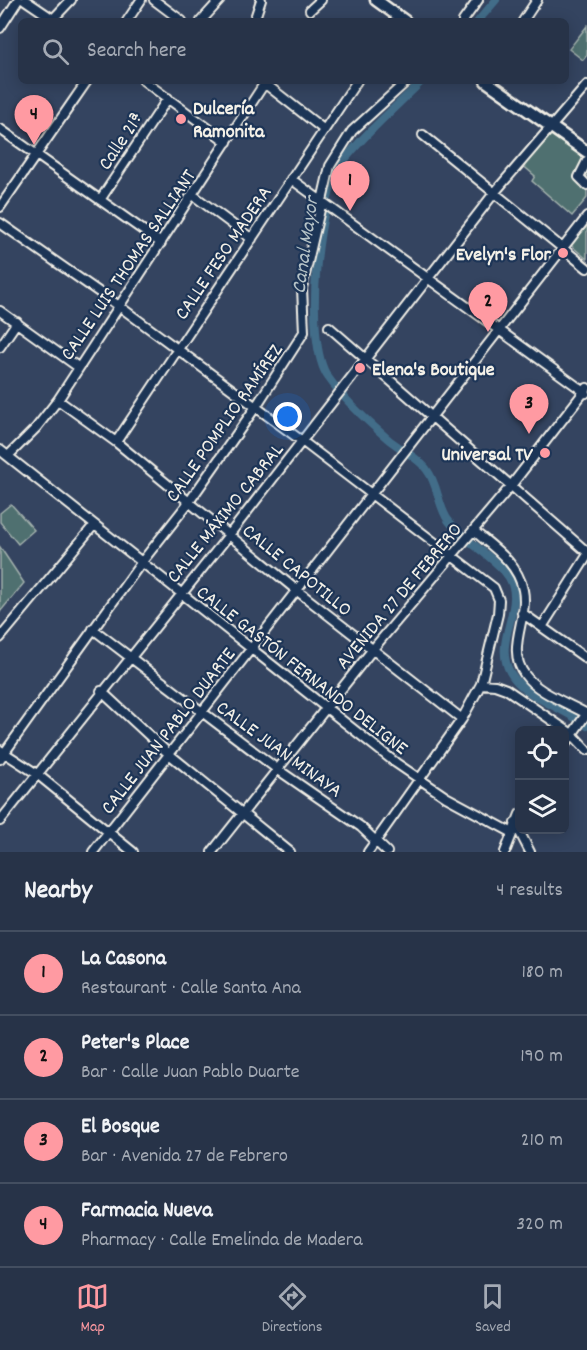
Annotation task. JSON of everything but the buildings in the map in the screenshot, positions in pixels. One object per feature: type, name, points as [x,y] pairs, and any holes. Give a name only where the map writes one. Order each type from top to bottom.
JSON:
[{"type":"main road","points":[[376,0],[398,18]]},
{"type":"main road","points":[[490,84],[549,128],[587,152]]},
{"type":"street","points":[[0,28],[18,0]]},
{"type":"street","points":[[25,0],[52,18]]},
{"type":"street","points":[[57,18],[71,0]]},
{"type":"street","points":[[129,18],[141,0]]},
{"type":"street","points":[[154,0],[178,18]]},
{"type":"street","points":[[204,18],[220,0]]},
{"type":"street","points":[[255,18],[261,0]]},
{"type":"street","points":[[310,10],[321,0]]},
{"type":"street","points":[[465,18],[478,0]]},
{"type":"street","points":[[525,18],[537,0]]},
{"type":"street","points":[[0,207],[85,84]]},
{"type":"street","points":[[148,84],[227,142]]},
{"type":"street","name":"CALLE LUIS THOMAS SALLIANT","points":[[2,453],[36,428],[58,400],[193,195],[262,84]]},
{"type":"street","points":[[266,84],[323,129]]},
{"type":"street","name":"CALLE FESO MADERA","points":[[116,442],[355,84]]},
{"type":"street","name":"CALLE POMPLIO RAMÍREZ","points":[[1,754],[141,562],[189,502],[255,408],[304,332],[302,288],[330,166],[352,131],[404,84]]},
{"type":"street","name":"CALLE MÁXIMO CABRAL","points":[[0,821],[101,691],[229,535],[495,192],[587,85]]},
{"type":"street","name":"Calle 21ª","points":[[100,200],[168,98]]},
{"type":"street","points":[[0,129],[161,243]]},
{"type":"street","points":[[423,135],[587,268]]},
{"type":"street","points":[[587,161],[579,177],[587,185]]},
{"type":"street","points":[[291,179],[586,391]]},
{"type":"street","points":[[193,195],[252,239]]},
{"type":"street","points":[[432,415],[587,217]]},
{"type":"street","points":[[0,222],[119,306],[302,441],[494,588],[499,600],[498,614],[481,684],[462,719],[368,852]]},
{"type":"street","points":[[0,311],[78,367]]},
{"type":"street","points":[[0,347],[17,322]]},
{"type":"street","points":[[329,327],[587,552]]},
{"type":"street","name":"AVENIDA 27 DE FEBRERO","points":[[212,852],[373,649],[459,549],[586,391]]},
{"type":"street","name":"CALLE CAPOTILLO","points":[[58,400],[116,442],[296,589],[462,719]]},
{"type":"street","name":"CALLE JUAN PABLO DUARTE","points":[[93,852],[432,415]]},
{"type":"street","name":"CALLE GASTÓN FERNANDO DELIGNE","points":[[2,453],[249,650],[420,780],[446,797],[511,832]]},
{"type":"street","points":[[0,638],[94,525]]},
{"type":"street","points":[[473,532],[505,557],[516,572],[523,590],[516,648],[519,666],[526,677],[539,687],[586,714],[569,738]]},
{"type":"street","points":[[542,627],[587,556]]},
{"type":"street","points":[[522,613],[587,659]]},
{"type":"street","name":"CALLE JUAN MINAYA","points":[[93,629],[277,769],[361,827],[387,852]]},
{"type":"street","points":[[481,684],[506,689],[574,731],[587,750]]},
{"type":"street","points":[[101,691],[169,754],[290,852]]},
{"type":"street","points":[[1,754],[37,774],[133,852]]},
{"type":"street","points":[[505,852],[515,823]]},
{"type":"street","points":[[521,834],[530,852]]},
{"type":"green space","points":[[587,26],[587,55],[583,60],[569,49]]},
{"type":"green space","points":[[546,132],[587,160],[587,198],[572,216],[532,181],[535,176],[520,163]]},
{"type":"green space","points":[[587,219],[587,259],[568,243]]},
{"type":"green space","points":[[11,504],[34,530],[18,544],[0,522],[0,513]]},
{"type":"green space","points":[[0,547],[24,583],[0,612]]},
{"type":"waterway","name":"Canal Mayor","points":[[481,18],[496,0]]},
{"type":"waterway","name":"Canal Mayor","points":[[419,84],[361,141],[343,162],[334,180],[326,205],[316,269],[316,333],[320,359],[328,377],[348,402],[388,439],[424,466],[434,482],[442,508],[454,527],[505,572],[512,584],[514,596],[505,647],[505,659],[510,672],[525,689],[587,726]]},
{"type":"place","name":"Dulcería Ramonita","points":[[181,119]]},
{"type":"place","name":"Farmacia Nueva","points":[[34,145]]},
{"type":"place","name":"La Casona","points":[[350,211]]},
{"type":"place","name":"Evelyn's Flor","points":[[563,253]]},
{"type":"place","name":"Peter's Place","points":[[488,332]]},
{"type":"place","name":"Elena's Boutique","points":[[360,368]]},
{"type":"place","name":"El Bosque","points":[[529,434]]},
{"type":"place","name":"Universal TV","points":[[545,453]]}]
